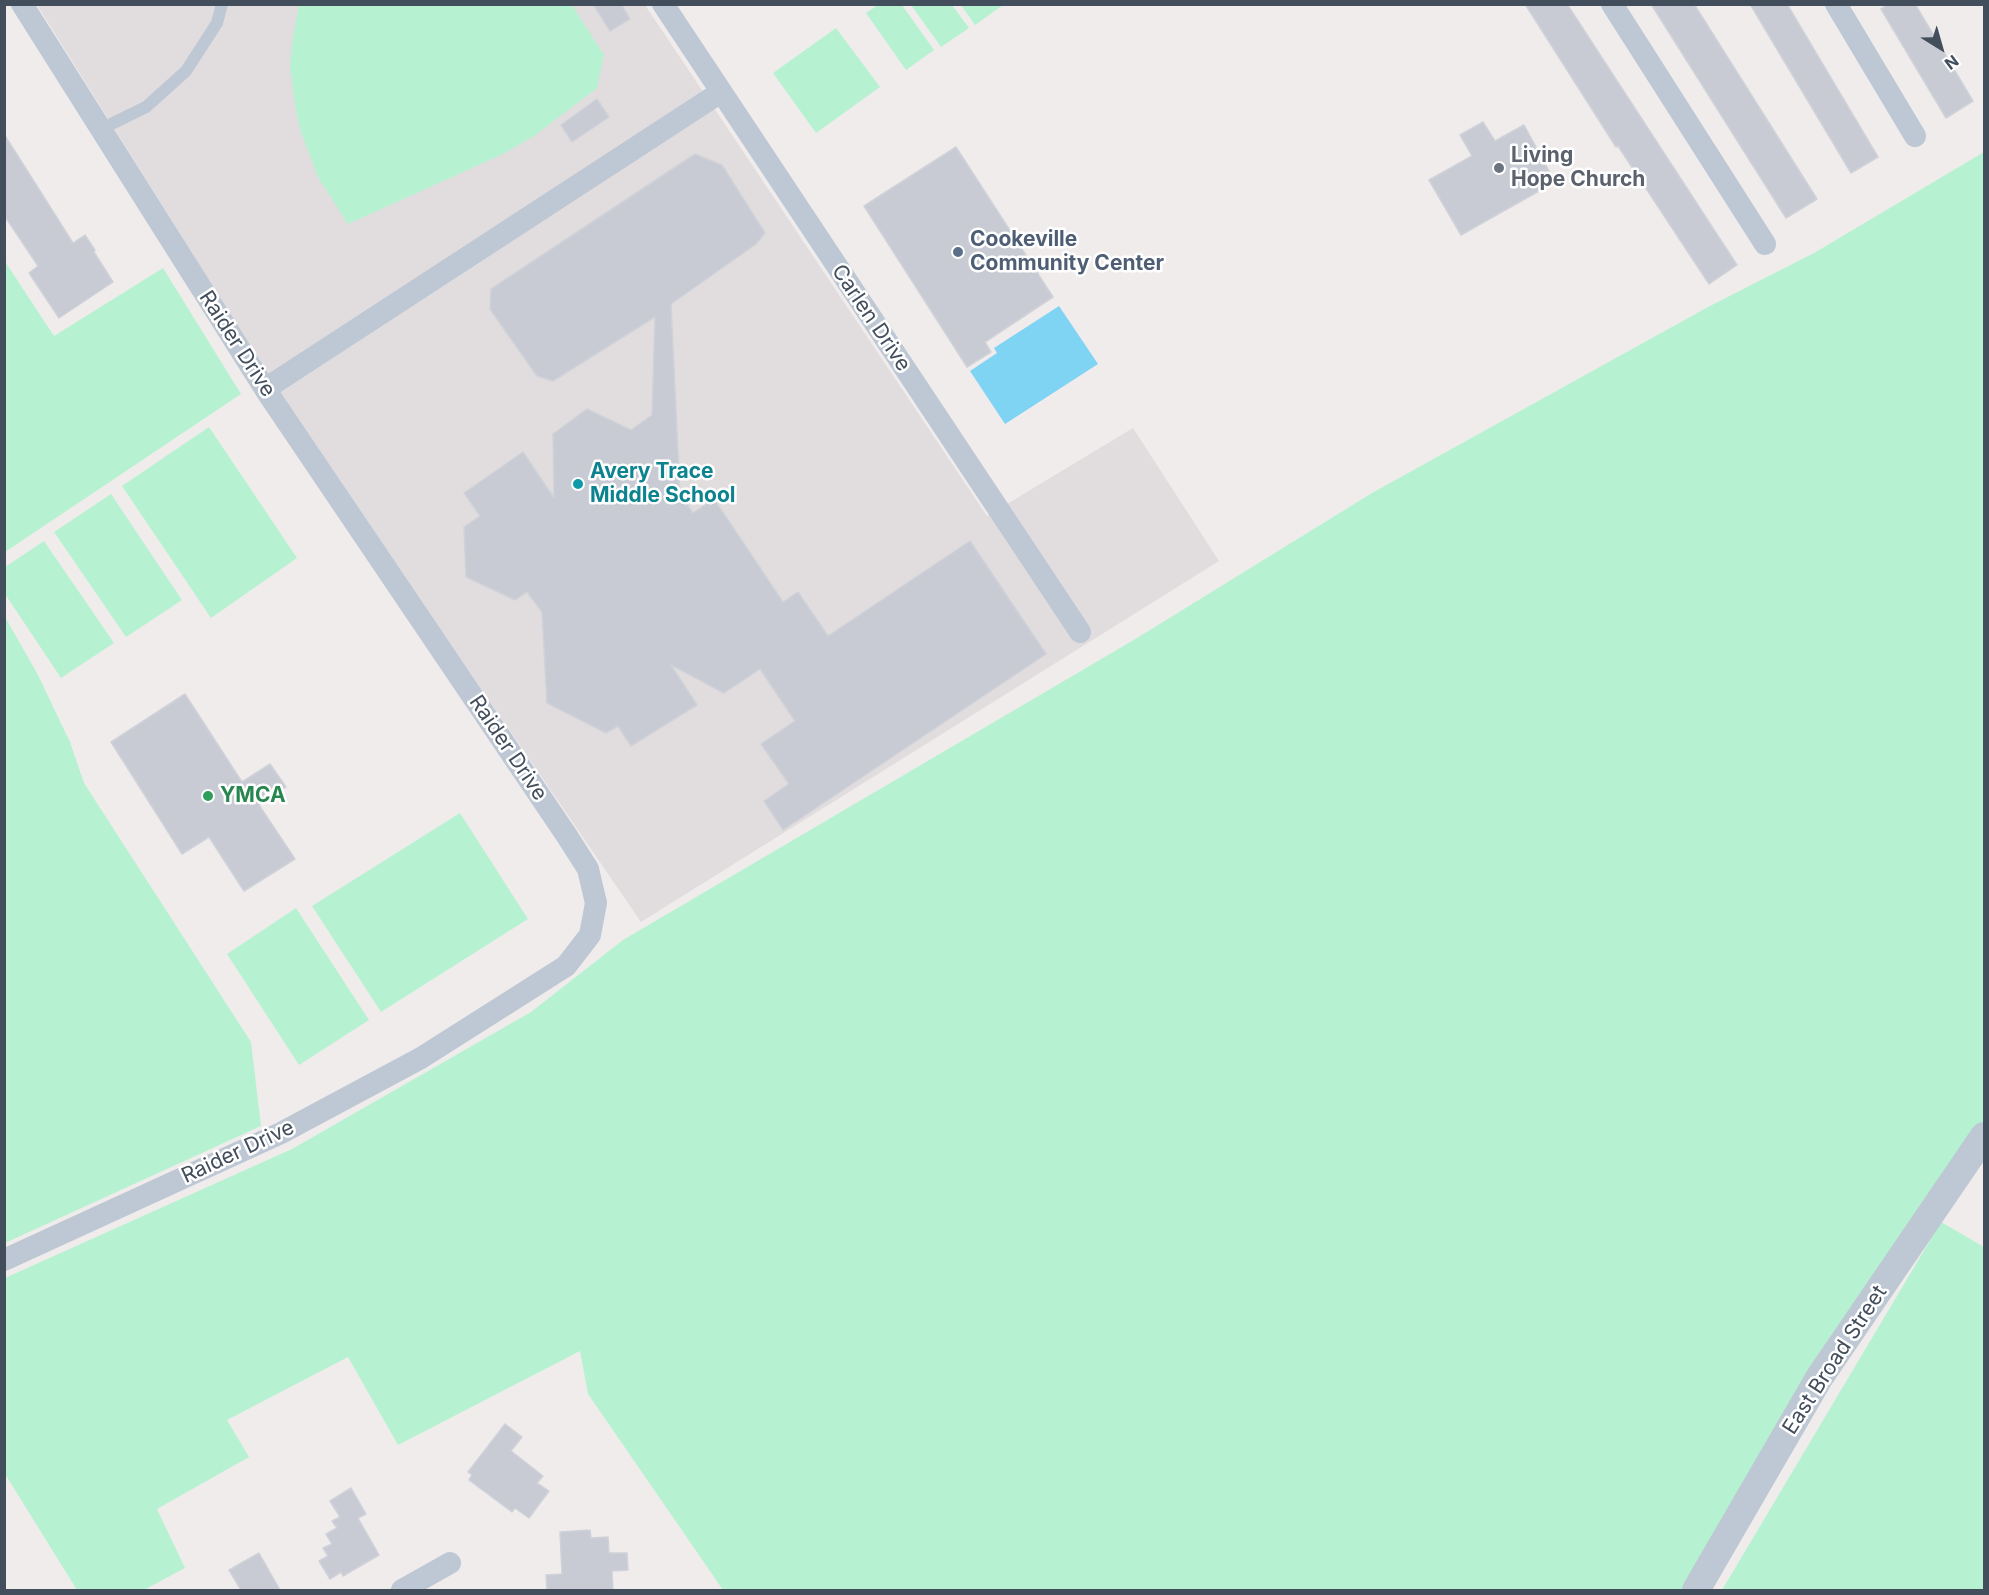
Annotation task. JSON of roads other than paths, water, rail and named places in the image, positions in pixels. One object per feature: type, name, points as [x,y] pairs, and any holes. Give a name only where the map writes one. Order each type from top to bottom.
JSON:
[{"type":"street","name":"Raider Drive","points":[[4,1260],[281,1133],[421,1058],[566,966],[590,935],[596,903],[588,869],[265,389],[22,4]]},
{"type":"street","name":"Carlen Drive","points":[[663,4],[1080,632]]},
{"type":"street","points":[[1612,4],[1765,244]]},
{"type":"street","points":[[1836,4],[1915,136]]},
{"type":"street","points":[[265,389],[721,92]]},
{"type":"street","name":"East Broad Street","points":[[1696,1590],[1819,1378],[1984,1136]]},
{"type":"street","points":[[402,1590],[450,1563]]},
{"type":"lane","points":[[101,129],[146,106],[186,71],[216,23],[222,4]]},
{"type":"water","points":[[1059,306],[1098,364],[1005,424],[970,371],[997,353],[994,348]]},
{"type":"place","name":"Living Hope Church","points":[[1499,168]]},
{"type":"place","name":"Cookeville Community Center","points":[[958,252]]},
{"type":"place","name":"Avery Trace Middle School","points":[[578,484]]},
{"type":"place","name":"YMCA","points":[[208,796]]}]
